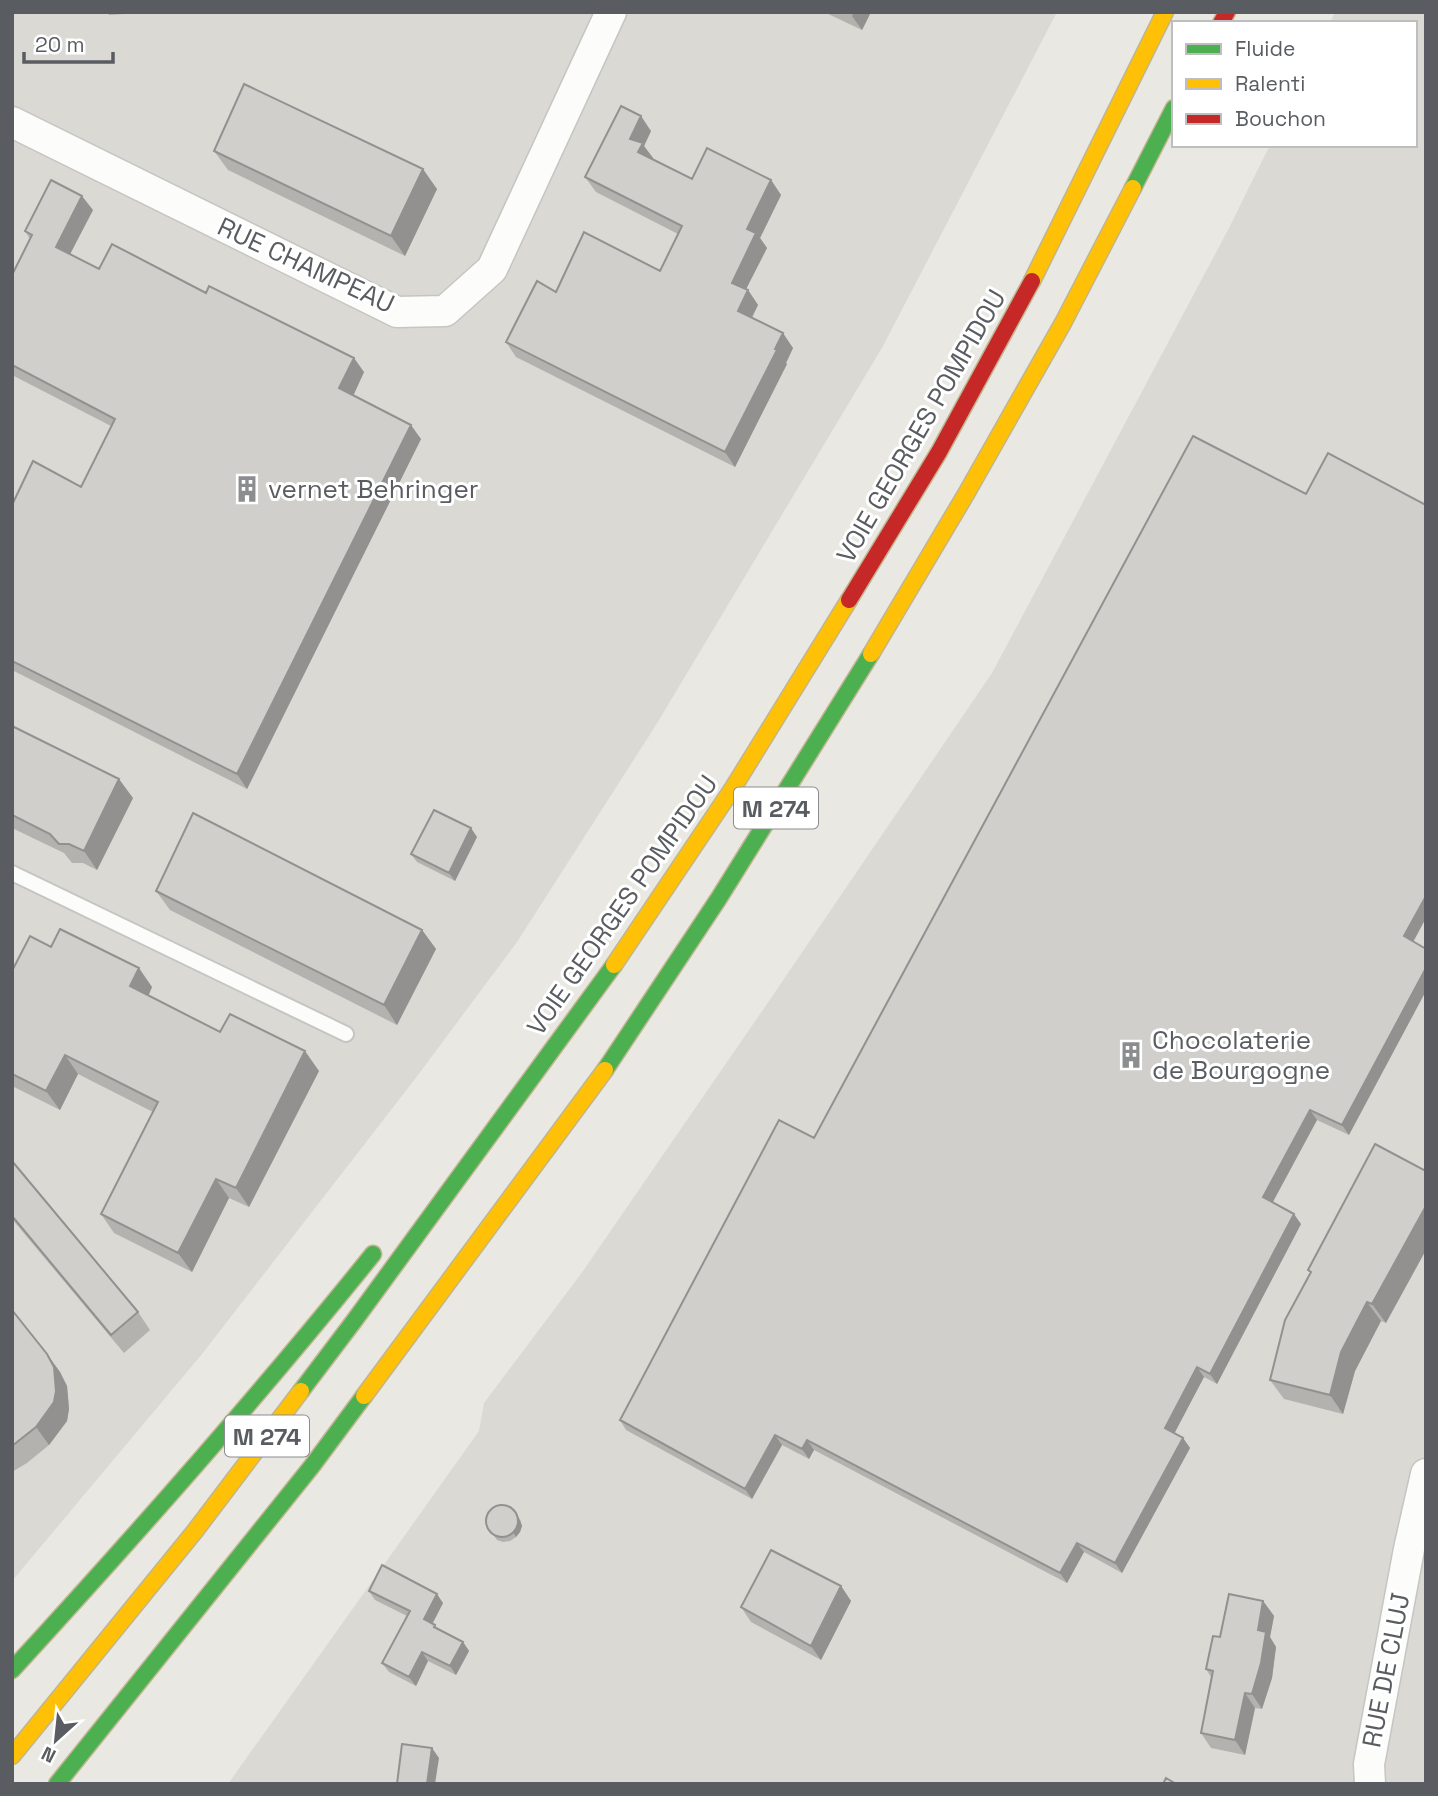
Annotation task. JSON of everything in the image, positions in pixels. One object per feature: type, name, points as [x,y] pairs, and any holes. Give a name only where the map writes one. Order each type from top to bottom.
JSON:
[{"type":"highway","name":"VOIE GEORGES POMPIDOU","points":[[12,1756],[195,1531],[354,1321],[626,948],[733,788],[939,452],[1041,264],[1165,12]]},
{"type":"highway","name":"M 274","points":[[57,1784],[312,1466],[608,1066],[719,898],[967,494],[1063,323],[1172,112]]},
{"type":"highway","points":[[449,1163],[510,1108]]},
{"type":"highway","points":[[12,1670],[231,1426],[383,1242]]},
{"type":"highway","points":[[247,1572],[312,1466]]},
{"type":"street","name":"RUE CHAMPEAU","points":[[12,122],[397,312],[445,311],[492,269],[611,12]]},
{"type":"street","name":"RUE DE CLUJ","points":[[1370,1784],[1369,1764],[1409,1549],[1426,1474]]},
{"type":"lane","points":[[12,873],[346,1034]]},
{"type":"shaded area","points":[[12,12],[1057,12],[883,346],[656,725],[517,942],[415,1079],[202,1354],[12,1581]]},
{"type":"shaded area","points":[[1335,12],[1426,12],[1426,1784],[228,1784],[479,1431],[484,1403],[583,1271],[992,673],[1228,230],[1269,147],[1417,147],[1417,21],[1331,21]]},
{"type":"building","points":[[244,84],[423,169],[391,236],[214,151]]},
{"type":"building","points":[[621,106],[641,116],[630,139],[643,143],[638,152],[692,179],[707,148],[771,180],[747,229],[756,233],[732,283],[748,290],[738,311],[783,333],[725,452],[506,342],[537,281],[556,292],[584,232],[660,271],[682,226],[585,177]]},
{"type":"building","name":"vernet Behringer","points":[[51,180],[82,196],[56,247],[99,269],[112,244],[206,293],[209,286],[354,358],[339,388],[411,425],[237,774],[12,661],[12,505],[33,461],[81,487],[115,419],[12,365],[12,275],[32,235],[25,231]]},
{"type":"building","name":"Chocolaterie de Bourgogne","points":[[1193,436],[1306,494],[1328,453],[1426,505],[1426,896],[1404,936],[1426,949],[1426,968],[1342,1125],[1310,1110],[1263,1197],[1294,1214],[1210,1374],[1197,1367],[1165,1428],[1183,1438],[1115,1563],[1077,1543],[1060,1573],[807,1440],[802,1449],[775,1435],[745,1489],[620,1420],[779,1120],[814,1138]]},
{"type":"building","points":[[12,726],[119,779],[84,851],[69,844],[59,844],[50,834],[12,815]]},
{"type":"building","points":[[434,810],[471,828],[449,873],[411,854]]},
{"type":"building","points":[[193,813],[422,930],[384,1005],[156,891]]},
{"type":"building","points":[[60,929],[139,968],[130,986],[220,1032],[230,1014],[305,1051],[236,1188],[216,1179],[178,1253],[101,1214],[158,1102],[65,1055],[46,1091],[12,1074],[12,971],[30,936],[51,947]]},
{"type":"building","points":[[1375,1144],[1426,1171],[1426,1206],[1372,1304],[1367,1302],[1341,1352],[1330,1395],[1270,1380],[1285,1320],[1311,1272],[1308,1270]]},
{"type":"building","points":[[12,1161],[138,1312],[111,1335],[12,1216]]},
{"type":"building","points":[[12,1310],[47,1354],[54,1367],[56,1391],[54,1402],[36,1427],[12,1446]]},
{"type":"building","points":[[502,1505],[513,1510],[518,1521],[513,1532],[502,1537],[491,1532],[486,1521],[491,1510]]},
{"type":"building","points":[[771,1550],[841,1586],[811,1646],[741,1607]]},
{"type":"building","points":[[382,1565],[437,1594],[424,1619],[463,1642],[450,1666],[422,1652],[409,1677],[382,1663],[410,1611],[369,1591]]},
{"type":"building","points":[[1229,1594],[1263,1601],[1258,1630],[1266,1632],[1261,1663],[1252,1694],[1245,1693],[1235,1740],[1201,1733],[1213,1671],[1206,1669],[1213,1636],[1220,1637]]},
{"type":"building","points":[[402,1744],[432,1748],[427,1784],[397,1784]]},
{"type":"building","points":[[1166,1778],[1176,1784],[1163,1784]]},
{"type":"traffic: fast","points":[[1133,188],[1172,112]]},
{"type":"traffic: fast","points":[[605,1070],[719,898],[871,654]]},
{"type":"traffic: fast","points":[[301,1391],[614,965]]},
{"type":"traffic: fast","points":[[12,1670],[196,1465],[373,1254]]},
{"type":"traffic: fast","points":[[57,1784],[312,1466],[364,1396]]},
{"type":"traffic: slow","points":[[1032,281],[1165,12]]},
{"type":"traffic: slow","points":[[871,654],[1063,323],[1133,188]]},
{"type":"traffic: slow","points":[[614,965],[733,788],[849,600]]},
{"type":"traffic: slow","points":[[364,1396],[605,1070]]},
{"type":"traffic: slow","points":[[12,1756],[195,1531],[301,1391]]},
{"type":"traffic: jam","points":[[1222,21],[1227,12]]},
{"type":"traffic: jam","points":[[849,600],[939,452],[1032,281]]},
{"type":"place","name":"vernet Behringer","points":[[247,489]]},
{"type":"place","name":"Chocolaterie de Bourgogne","points":[[1131,1055]]}]
